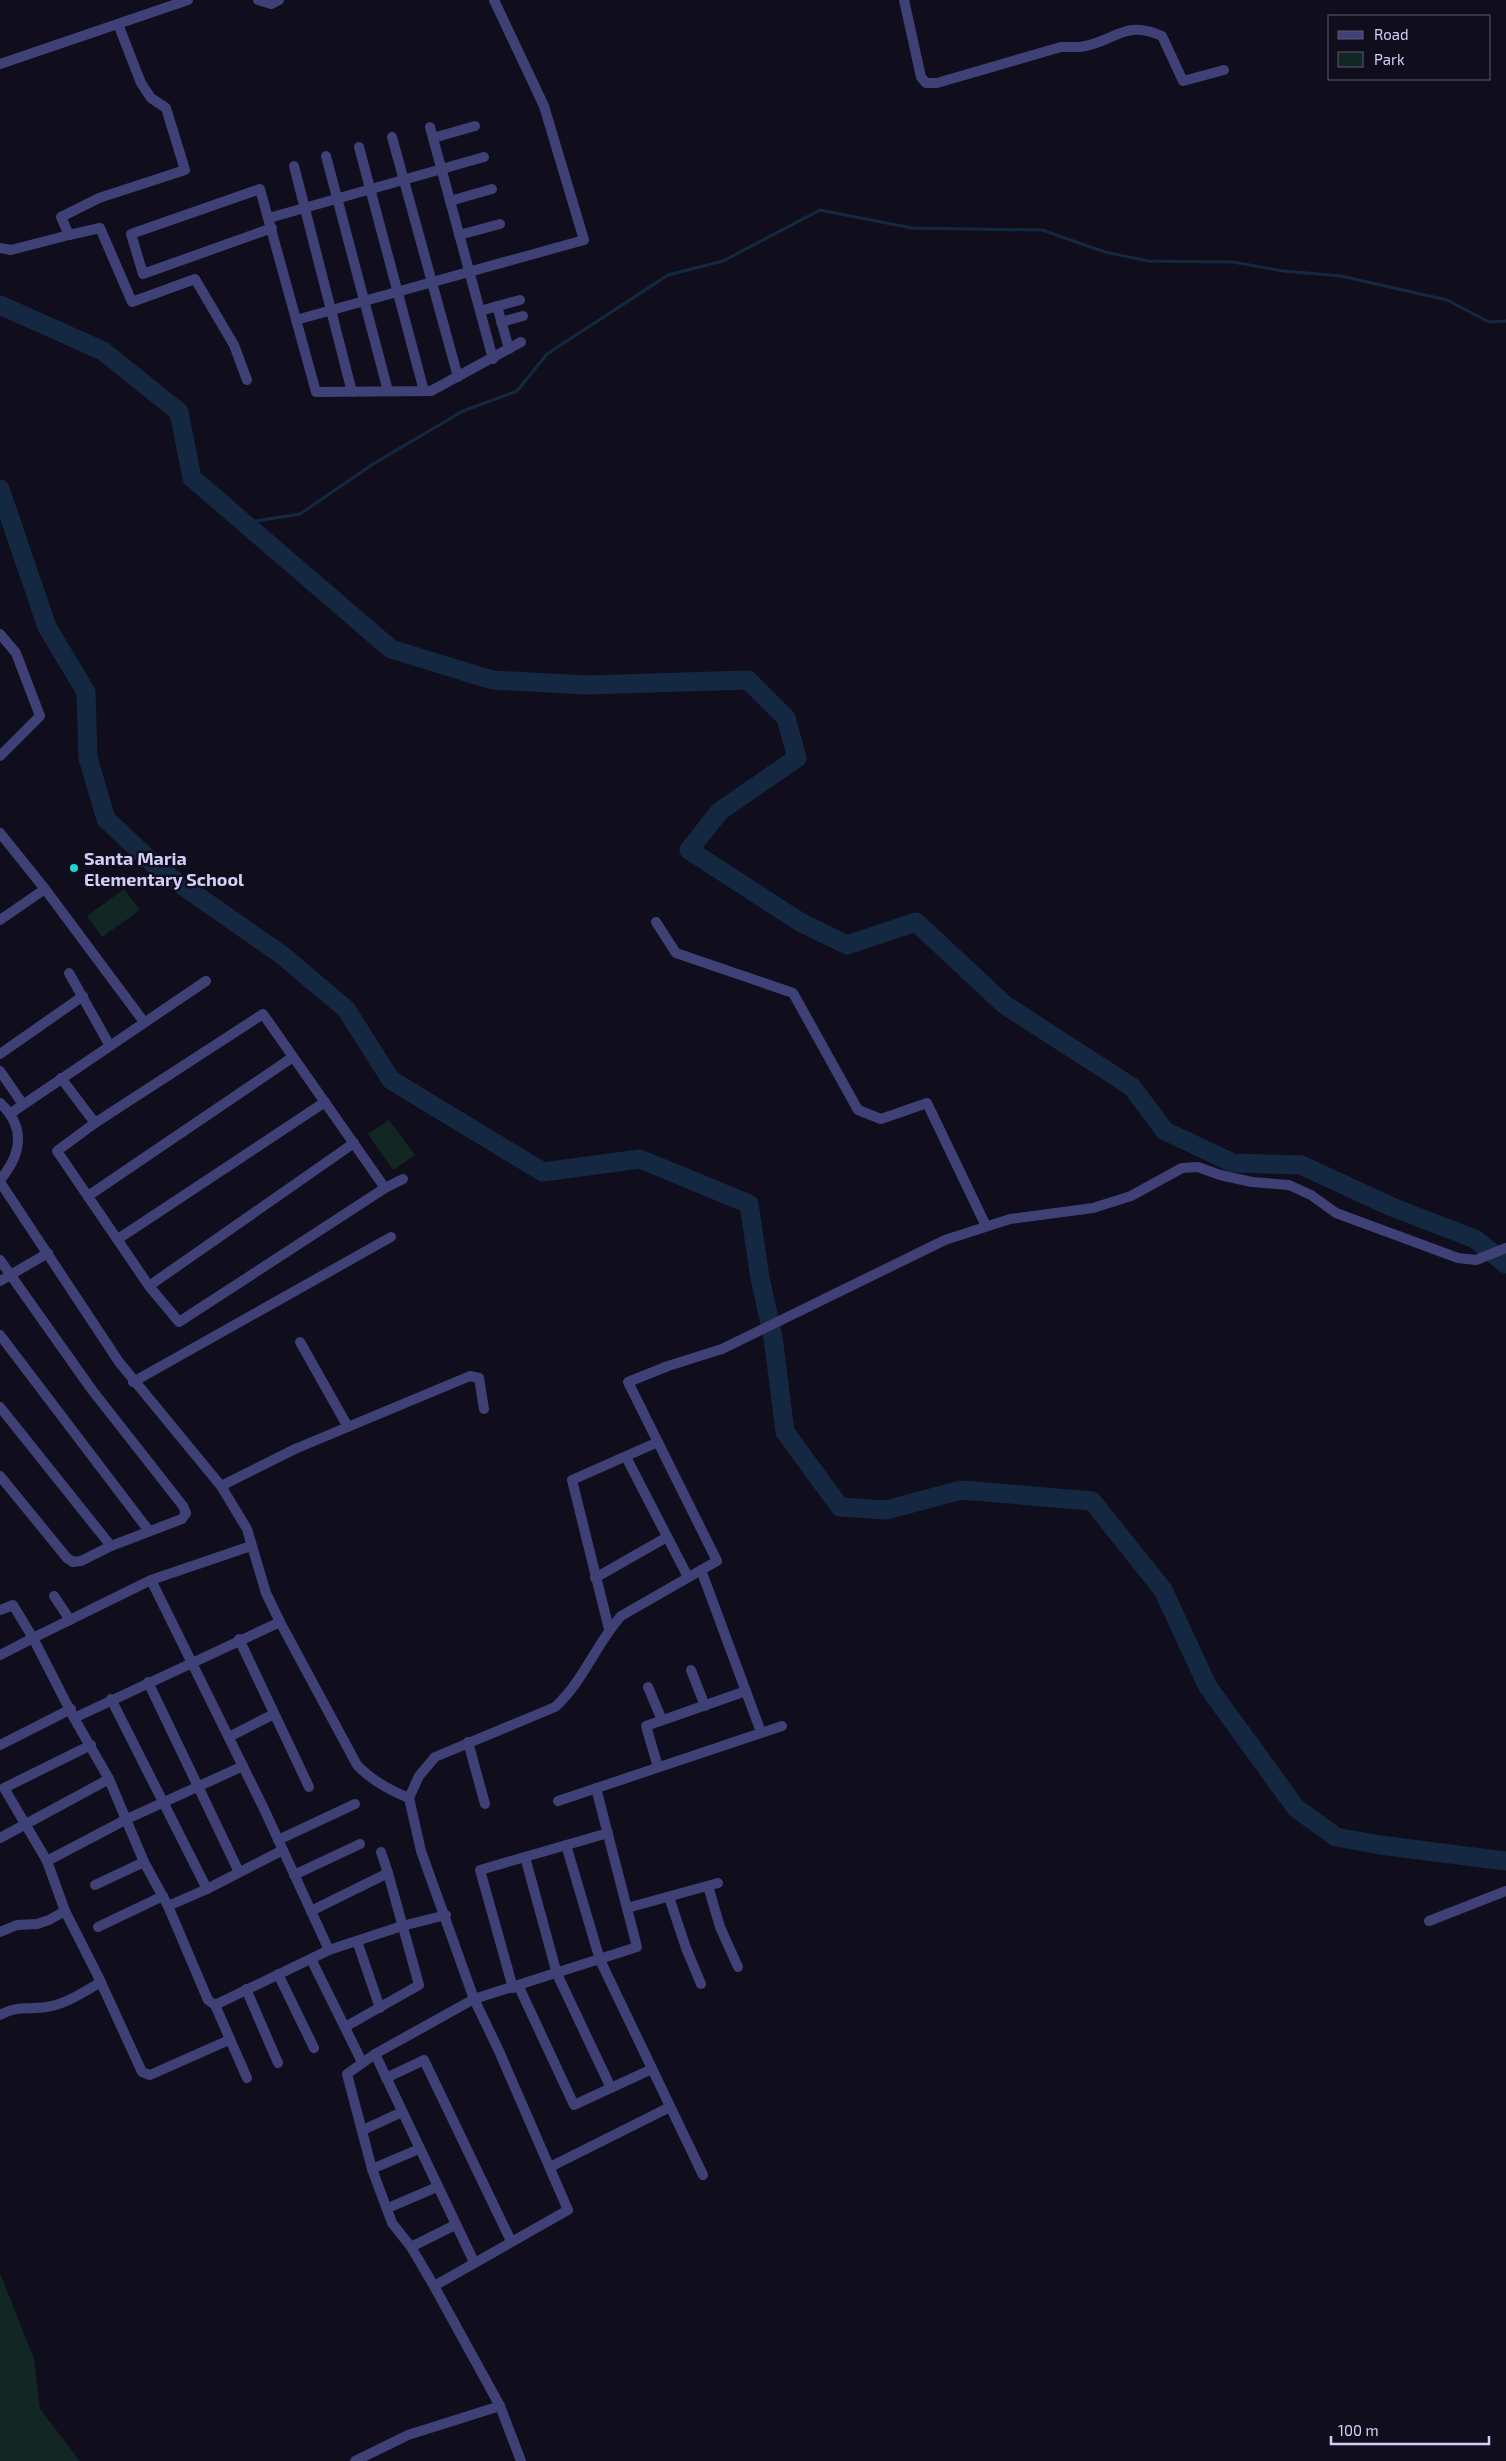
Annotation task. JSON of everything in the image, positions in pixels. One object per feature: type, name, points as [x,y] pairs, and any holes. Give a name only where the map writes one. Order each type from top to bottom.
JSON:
[{"type":"street","points":[[0,64],[188,0]]},
{"type":"street","points":[[258,0],[271,4],[279,0]]},
{"type":"street","points":[[296,320],[584,240],[544,106],[494,0]]},
{"type":"street","points":[[904,0],[921,76],[926,83],[937,83],[1061,47],[1082,47],[1129,30],[1146,29],[1162,36],[1183,81],[1224,70]]},
{"type":"street","points":[[69,235],[61,217],[99,198],[185,170],[166,108],[151,98],[141,83],[118,24]]},
{"type":"street","points":[[475,126],[431,133],[493,359]]},
{"type":"street","points":[[392,137],[458,377]]},
{"type":"street","points":[[359,147],[424,391]]},
{"type":"street","points":[[326,156],[388,391]]},
{"type":"street","points":[[484,157],[305,208],[270,224],[143,274],[130,234],[260,189],[270,224],[316,392],[431,391],[493,359],[520,342]]},
{"type":"street","points":[[294,166],[352,392]]},
{"type":"street","points":[[450,201],[492,189]]},
{"type":"street","points":[[459,235],[500,224]]},
{"type":"street","points":[[0,248],[11,250],[100,228],[132,302],[195,279],[234,345],[248,380]]},
{"type":"street","points":[[480,311],[520,300]]},
{"type":"street","points":[[497,306],[509,349]]},
{"type":"street","points":[[501,322],[523,316]]},
{"type":"street","points":[[0,634],[16,653],[40,716],[0,756]]},
{"type":"street","points":[[0,833],[45,888],[144,1022]]},
{"type":"street","points":[[0,920],[45,888]]},
{"type":"street","points":[[656,922],[676,952],[792,993],[858,1110],[881,1119],[928,1103],[986,1226]]},
{"type":"street","points":[[69,973],[110,1046]]},
{"type":"street","points":[[11,1113],[22,1103],[206,981]]},
{"type":"street","points":[[0,1054],[83,996]]},
{"type":"street","points":[[385,1188],[263,1014],[94,1123],[57,1151],[149,1286],[178,1322],[385,1188],[403,1179]]},
{"type":"street","points":[[88,1196],[293,1057]]},
{"type":"street","points":[[0,1072],[22,1103]]},
{"type":"street","points":[[61,1078],[94,1123]]},
{"type":"street","points":[[0,1102],[11,1113],[18,1129],[18,1149],[11,1167],[0,1181],[133,1382],[220,1486],[246,1529],[266,1593],[280,1622],[357,1765],[369,1778],[388,1790],[409,1798]]},
{"type":"street","points":[[118,1239],[325,1102]]},
{"type":"street","points":[[149,1286],[354,1143]]},
{"type":"street","points":[[434,2286],[568,2210],[500,2050],[474,1999],[446,1915],[421,1851],[409,1798],[419,1776],[435,1757],[555,1707],[568,1696],[609,1629],[621,1616],[716,1561],[628,1382],[668,1366],[722,1350],[945,1240],[1010,1219],[1093,1208],[1131,1196],[1182,1168],[1198,1167],[1220,1175],[1252,1182],[1289,1185],[1311,1194],[1336,1213],[1398,1238],[1458,1258],[1476,1260],[1506,1248]]},
{"type":"street","points":[[133,1382],[391,1237]]},
{"type":"street","points":[[0,1281],[48,1253]]},
{"type":"street","points":[[0,1260],[92,1390],[183,1506],[186,1513],[182,1519],[111,1546],[81,1561],[73,1562],[67,1558],[0,1476]]},
{"type":"street","points":[[0,1334],[150,1531]]},
{"type":"street","points":[[300,1342],[348,1427]]},
{"type":"street","points":[[220,1486],[295,1449],[470,1376],[479,1378],[484,1409]]},
{"type":"street","points":[[0,1407],[111,1546]]},
{"type":"street","points":[[609,1629],[572,1480],[658,1442]]},
{"type":"street","points":[[626,1457],[688,1578]]},
{"type":"street","points":[[595,1578],[667,1537]]},
{"type":"street","points":[[0,1655],[151,1580],[251,1546]]},
{"type":"street","points":[[701,1570],[761,1732]]},
{"type":"street","points":[[151,1580],[243,1766],[329,1950]]},
{"type":"street","points":[[54,1596],[70,1620]]},
{"type":"street","points":[[0,1610],[13,1605],[91,1745],[109,1779],[144,1862],[168,1906],[208,2000],[215,2005],[228,2040],[248,2078]]},
{"type":"street","points":[[0,1745],[72,1713],[111,1699],[239,1639],[280,1622]]},
{"type":"street","points":[[239,1639],[309,1787]]},
{"type":"street","points":[[691,1670],[705,1706]]},
{"type":"street","points":[[148,1682],[239,1872]]},
{"type":"street","points":[[648,1687],[662,1720]]},
{"type":"street","points":[[658,1767],[646,1726],[746,1691]]},
{"type":"street","points":[[111,1699],[207,1889]]},
{"type":"street","points":[[229,1737],[274,1714]]},
{"type":"street","points":[[558,1801],[782,1726]]},
{"type":"street","points":[[468,1742],[485,1804]]},
{"type":"street","points":[[91,1745],[2,1789],[47,1861],[65,1910],[101,1982],[142,2072],[150,2075],[228,2040]]},
{"type":"street","points":[[47,1861],[126,1819],[243,1766]]},
{"type":"street","points":[[0,1838],[109,1779]]},
{"type":"street","points":[[521,2461],[500,2406],[411,2246],[392,2223],[372,2169],[347,2074],[375,2054],[474,1999],[516,1988],[637,1948],[596,1788]]},
{"type":"street","points":[[168,1906],[207,1889],[239,1872],[280,1845],[355,1804]]},
{"type":"street","points":[[608,1833],[480,1870],[516,1988],[574,2105],[652,2068]]},
{"type":"street","points":[[294,1875],[360,1844]]},
{"type":"street","points":[[566,1845],[600,1960],[703,2175]]},
{"type":"street","points":[[345,2027],[419,1985],[382,1852]]},
{"type":"street","points":[[525,1857],[557,1974],[611,2088]]},
{"type":"street","points":[[95,1885],[144,1862]]},
{"type":"street","points":[[311,1911],[388,1873]]},
{"type":"street","points":[[627,1908],[713,1884],[720,1927],[738,1967]]},
{"type":"street","points":[[1429,1921],[1506,1891]]},
{"type":"street","points":[[98,1927],[163,1896]]},
{"type":"street","points":[[669,1896],[686,1948],[701,1984]]},
{"type":"street","points":[[0,1932],[17,1925],[36,1924],[49,1920],[65,1910]]},
{"type":"street","points":[[215,2005],[329,1950],[402,1926],[446,1915]]},
{"type":"street","points":[[357,1941],[380,2008]]},
{"type":"street","points":[[311,1958],[362,2062]]},
{"type":"street","points":[[278,1974],[314,2048]]},
{"type":"street","points":[[0,2015],[10,2009],[23,2007],[46,2008],[56,2005],[101,1982]]},
{"type":"street","points":[[246,1989],[278,2063]]},
{"type":"street","points":[[375,2054],[474,2262]]},
{"type":"street","points":[[386,2078],[424,2060],[511,2241]]},
{"type":"street","points":[[550,2167],[670,2107]]},
{"type":"street","points":[[363,2130],[402,2112]]},
{"type":"street","points":[[372,2169],[419,2149]]},
{"type":"street","points":[[388,2208],[437,2186]]},
{"type":"street","points":[[411,2246],[455,2225]]},
{"type":"street","points":[[355,2461],[408,2435],[500,2406]]},
{"type":"green space","points":[[124,889],[140,910],[102,937],[87,916]]},
{"type":"green space","points":[[389,1120],[415,1155],[393,1170],[368,1134]]},
{"type":"green space","points":[[0,2273],[34,2359],[40,2409],[80,2461],[0,2461]]},
{"type":"waterway","points":[[244,523],[300,514],[373,464],[463,411],[517,391],[547,354],[668,275],[723,261],[820,210],[912,228],[1042,230],[1105,252],[1148,261],[1233,262],[1283,271],[1341,276],[1447,300],[1489,322],[1506,321]]},
{"type":"waterway","points":[[0,305],[103,351],[179,412],[192,478],[391,649],[492,680],[586,685],[748,680],[786,718],[797,758],[720,811],[689,850],[800,922],[847,945],[916,922],[1005,1005],[1132,1087],[1165,1131],[1233,1163],[1301,1165],[1392,1207],[1475,1239],[1506,1264]]},
{"type":"waterway","points":[[0,489],[47,627],[86,692],[88,758],[106,819],[160,870],[282,955],[346,1009],[391,1080],[543,1172],[640,1159],[749,1204],[760,1278],[773,1337],[785,1432],[840,1507],[886,1510],[961,1490],[1092,1501],[1163,1590],[1208,1687],[1296,1808],[1336,1837],[1380,1845],[1506,1861]]},
{"type":"place","name":"Santa Maria Elementary School","points":[[74,868]]}]
